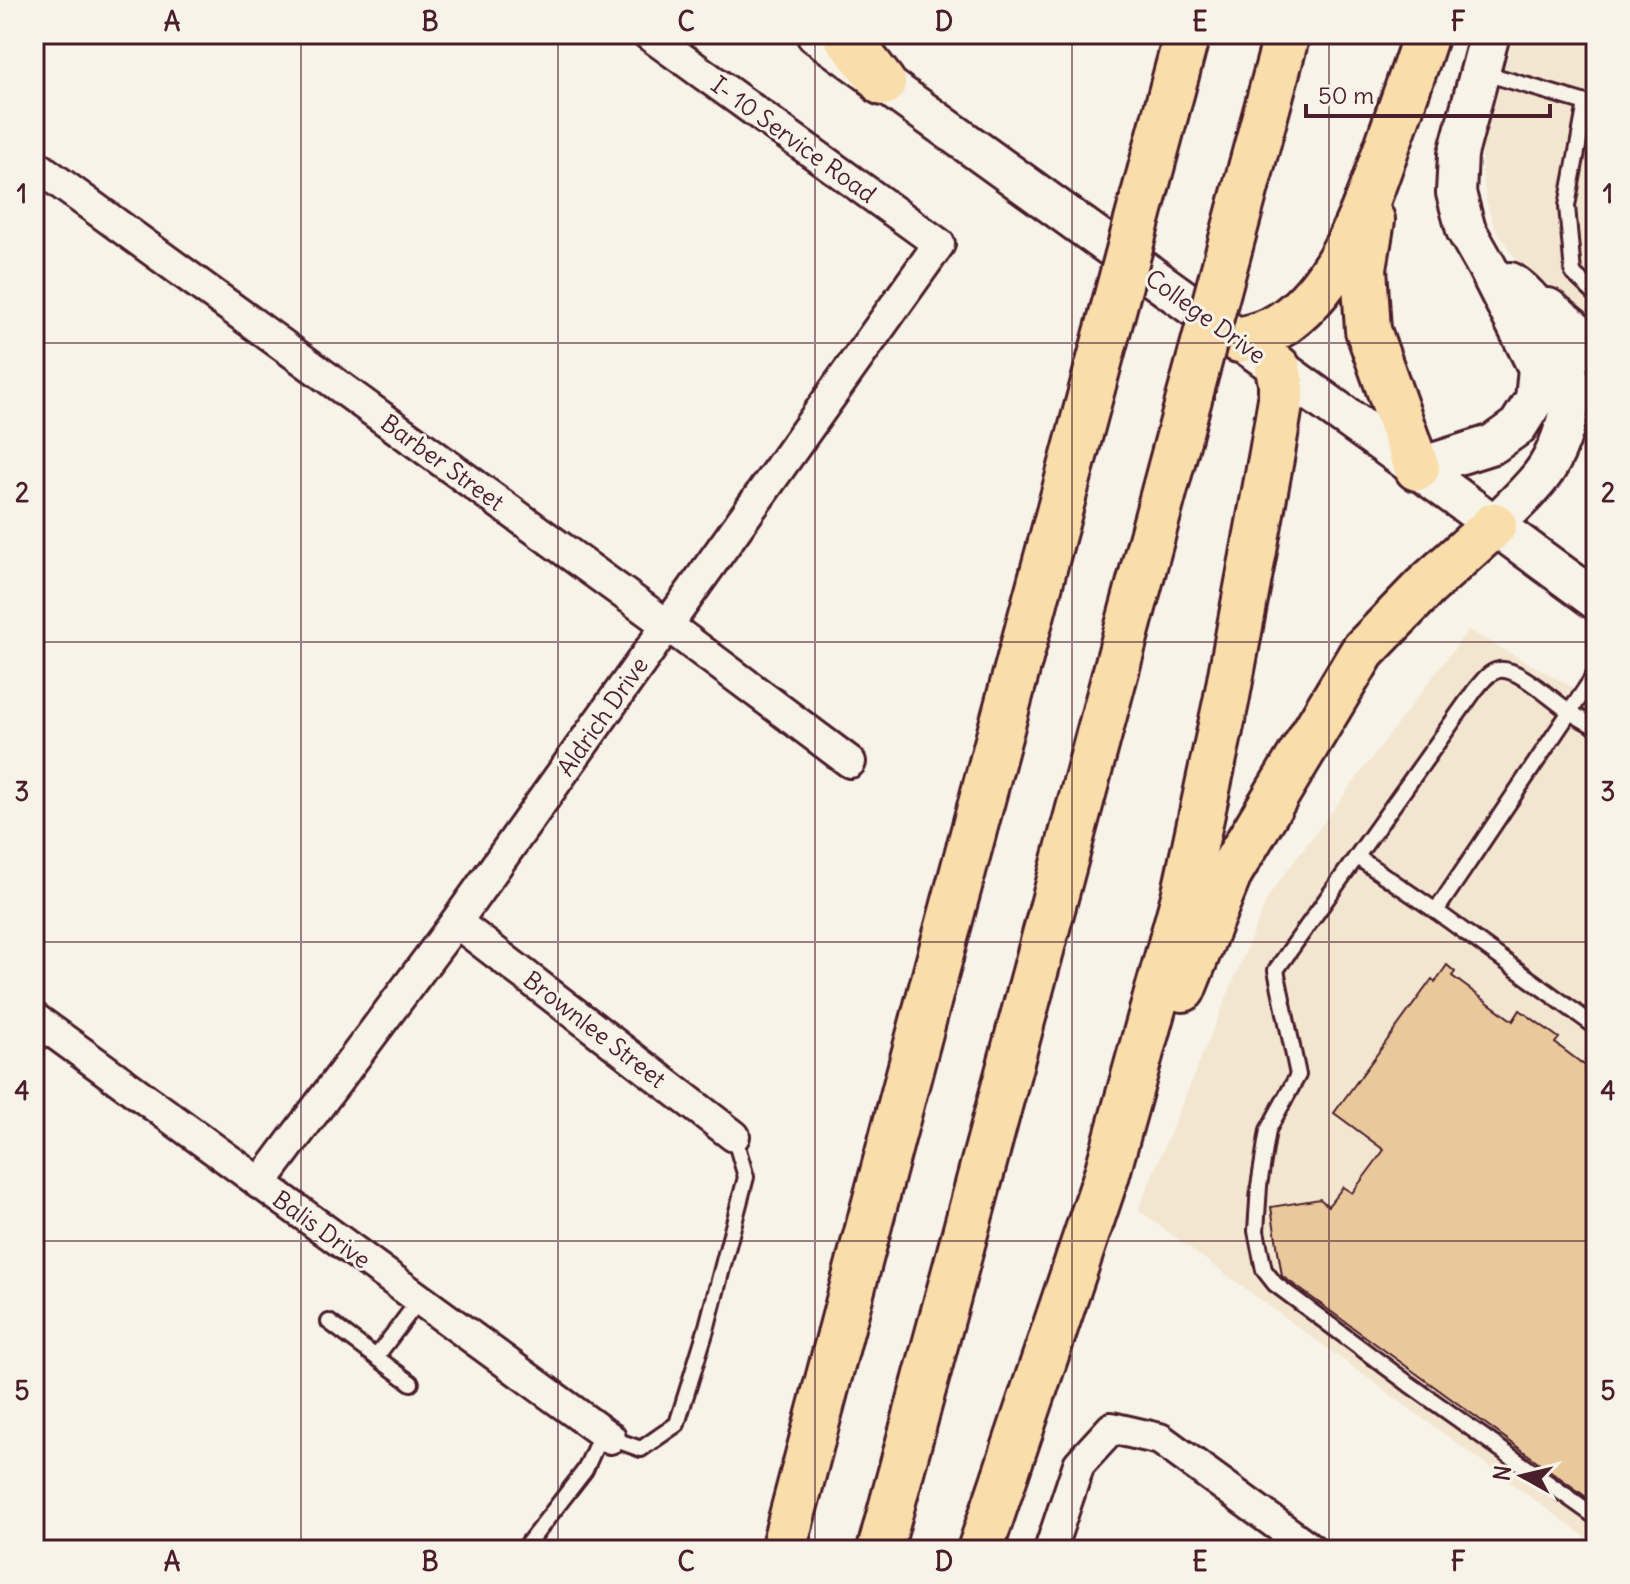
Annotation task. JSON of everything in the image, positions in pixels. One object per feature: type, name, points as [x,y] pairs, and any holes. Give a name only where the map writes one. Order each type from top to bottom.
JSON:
[{"type":"highway","points":[[845,34],[883,83]]},
{"type":"highway","points":[[783,1550],[1187,34]]},
{"type":"highway","points":[[880,1550],[1287,34]]},
{"type":"highway","points":[[1239,340],[1266,333],[1282,324],[1330,275],[1345,249],[1380,166],[1426,34]]},
{"type":"highway","points":[[1380,166],[1364,268],[1368,330],[1417,468]]},
{"type":"highway","points":[[980,1550],[1106,1177],[1184,897],[1226,702],[1272,453],[1281,399],[1278,368]]},
{"type":"highway","points":[[1106,1177],[1230,872],[1363,651],[1425,587],[1494,525]]},
{"type":"street","name":"I- 10 Service Road","points":[[648,34],[939,244]]},
{"type":"street","name":"College Drive","points":[[816,34],[1596,600]]},
{"type":"street","points":[[1417,468],[1493,444],[1518,426],[1535,399],[1538,368],[1466,230],[1456,193],[1458,154],[1490,34]]},
{"type":"street","name":"Barber Street","points":[[34,164],[850,762]]},
{"type":"street","name":"Aldrich Drive","points":[[260,1184],[456,922],[939,244]]},
{"type":"street","points":[[1487,267],[1559,316],[1596,352]]},
{"type":"street","points":[[1494,525],[1542,476],[1556,452],[1571,402],[1569,371],[1562,351],[1524,290]]},
{"type":"street","name":"Brownlee Street","points":[[456,922],[734,1136]]},
{"type":"street","name":"Balis Drive","points":[[34,1018],[606,1435]]},
{"type":"street","points":[[1050,1550],[1079,1464],[1112,1428],[1160,1439],[1312,1550]]},
{"type":"lane","points":[[1480,72],[1591,104],[1567,206],[1573,273],[1596,295]]},
{"type":"lane","points":[[1596,727],[1521,676],[1502,669],[1490,673],[1276,970],[1298,1075],[1268,1130],[1256,1231],[1264,1270],[1275,1284],[1596,1517]]},
{"type":"lane","points":[[1436,911],[1596,673]]},
{"type":"lane","points":[[1357,857],[1596,1027]]},
{"type":"lane","points":[[523,1550],[585,1470],[606,1435],[641,1449],[677,1424],[706,1330],[746,1177],[734,1136]]},
{"type":"lane","points":[[376,1357],[419,1300]]},
{"type":"lane","points":[[329,1322],[411,1383]]},
{"type":"shaded area","points":[[1514,34],[1596,34],[1596,336],[1529,274],[1510,251],[1495,228],[1487,203],[1482,145]]},
{"type":"shaded area","points":[[1468,630],[1596,700],[1596,1545],[1138,1210],[1269,895]]},
{"type":"building","points":[[1447,965],[1455,972],[1452,976],[1513,1021],[1520,1010],[1559,1038],[1555,1043],[1596,1074],[1596,1504],[1282,1276],[1271,1207],[1320,1199],[1328,1206],[1343,1187],[1352,1193],[1384,1150],[1334,1113],[1432,979],[1435,982]]}]
